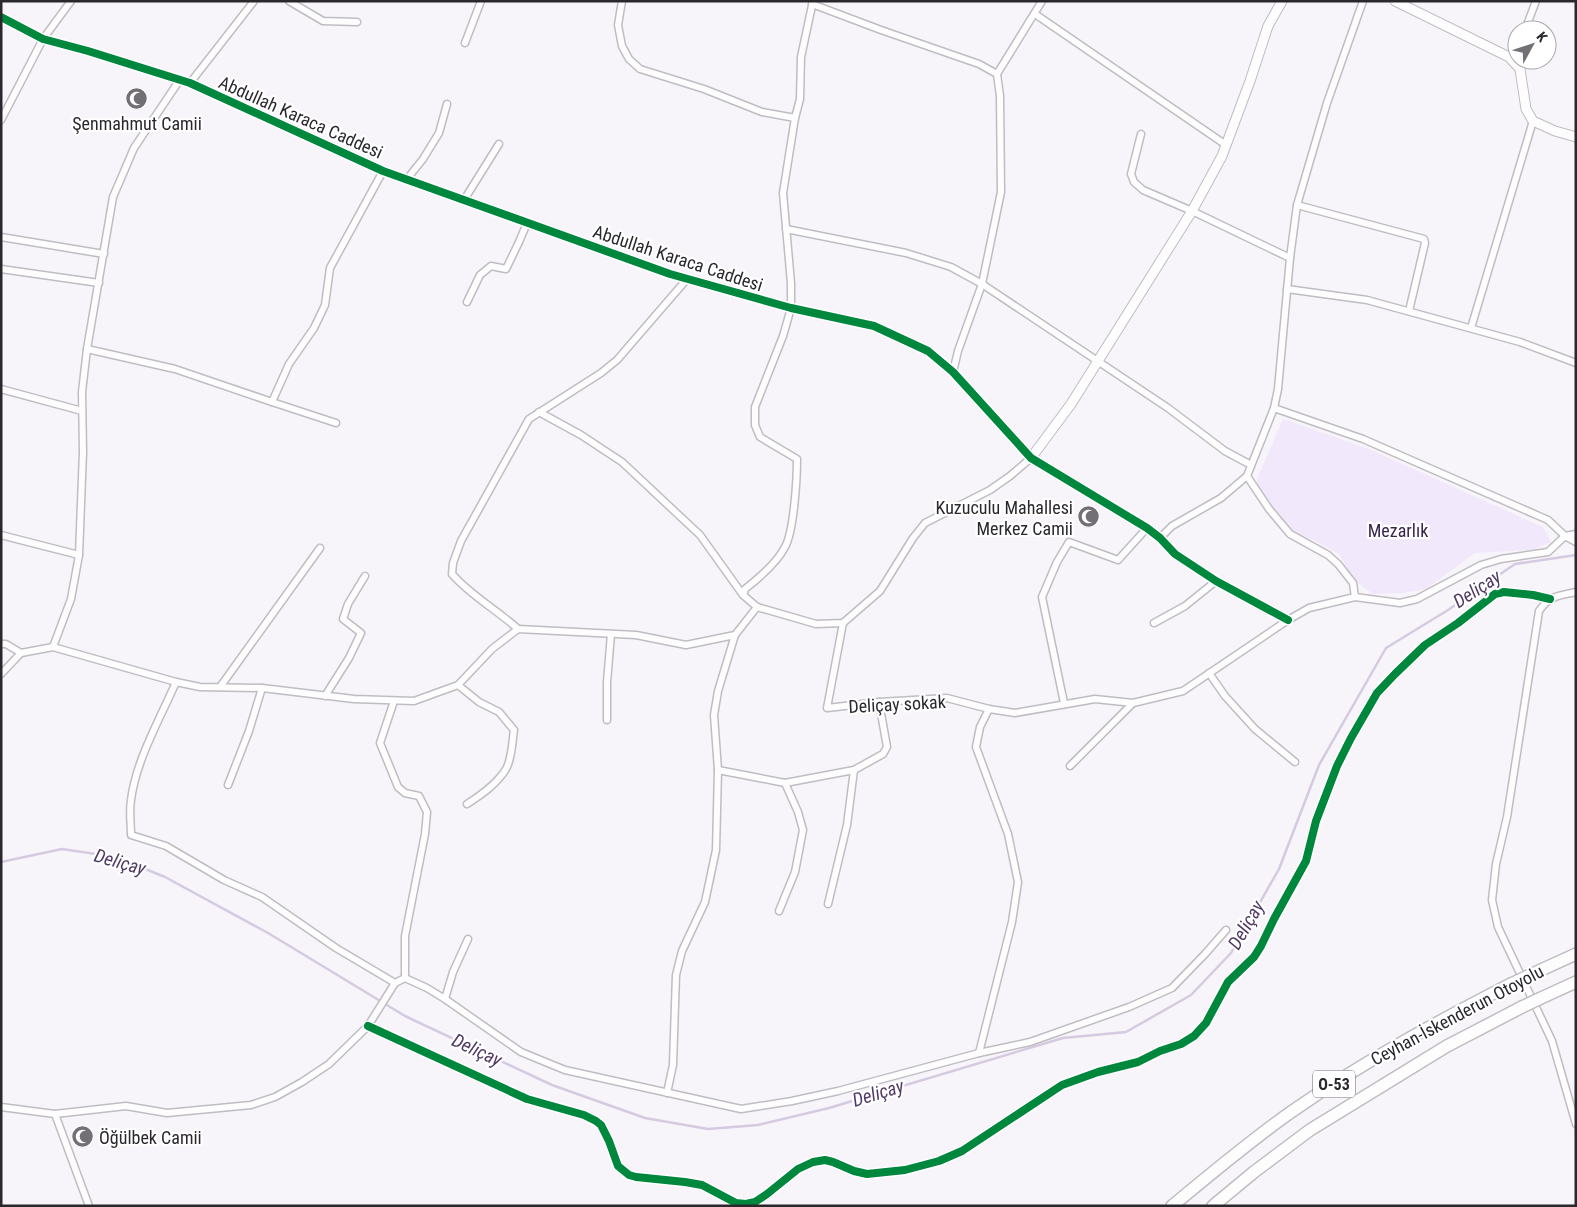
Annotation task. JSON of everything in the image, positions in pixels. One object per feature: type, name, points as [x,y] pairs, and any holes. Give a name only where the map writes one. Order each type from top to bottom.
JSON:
[{"type":"highway","name":"Ceyhan-İskenderun Otoyolu","points":[[1172,1206],[1238,1152],[1295,1109],[1434,1024],[1511,984],[1576,954]]},
{"type":"highway","name":"Ceyhan-İskenderun Otoyolu","points":[[1213,1206],[1310,1130],[1447,1046],[1522,1007],[1576,982]]},
{"type":"street","points":[[1,120],[43,39],[71,1]]},
{"type":"street","points":[[190,83],[254,1]]},
{"type":"street","points":[[289,1],[323,22],[357,22]]},
{"type":"street","points":[[465,43],[481,1]]},
{"type":"street","points":[[622,1],[618,24],[622,46],[629,59],[640,69],[704,89],[762,112],[795,118]]},
{"type":"street","points":[[953,372],[958,351],[982,284],[1002,192],[1000,96],[997,74],[1042,1]]},
{"type":"street","points":[[539,412],[581,435],[622,462],[700,535],[743,595],[757,607],[816,624],[843,623],[880,591],[913,538],[925,524],[990,490],[1010,476],[1031,458],[1071,404],[1192,211],[1226,146],[1268,26],[1282,1]]},
{"type":"street","points":[[1160,538],[1172,526],[1220,498],[1247,476],[1274,408],[1278,388],[1297,205],[1327,103],[1362,1]]},
{"type":"street","points":[[1395,1],[1507,56]]},
{"type":"street","points":[[1529,20],[1536,1]]},
{"type":"street","points":[[743,595],[745,589],[768,568],[786,547],[791,524],[797,459],[760,437],[755,425],[755,407],[783,336],[791,308],[792,283],[784,193],[795,118],[800,99],[801,56],[813,2],[881,30],[979,64],[997,74]]},
{"type":"street","points":[[1034,14],[1226,146]]},
{"type":"street","name":"Abdullah Karaca Caddesi","points":[[1,17],[43,39],[88,50],[190,83],[383,171],[527,223],[687,279],[791,308],[874,326],[928,351],[953,372],[1031,458],[1147,528],[1160,538],[1175,554],[1216,581],[1288,620]]},
{"type":"street","points":[[1520,70],[1526,109],[1533,121],[1555,131],[1576,137]]},
{"type":"street","points":[[53,647],[71,599],[79,555],[82,509],[82,392],[87,350],[113,197],[134,148],[179,81]]},
{"type":"street","points":[[407,179],[423,159],[439,133],[447,104]]},
{"type":"street","points":[[1471,328],[1533,121]]},
{"type":"street","points":[[1141,134],[1132,174],[1134,182],[1143,190],[1192,211],[1290,258]]},
{"type":"street","points":[[464,200],[499,144]]},
{"type":"street","points":[[272,402],[289,364],[314,328],[326,305],[330,268],[383,171]]},
{"type":"street","points":[[1297,205],[1424,239],[1425,244],[1409,311]]},
{"type":"street","points":[[467,302],[480,275],[491,266],[506,268],[527,223]]},
{"type":"street","points":[[786,229],[906,253],[951,267],[982,284],[1168,408],[1225,451],[1250,465]]},
{"type":"street","points":[[1,237],[104,254]]},
{"type":"street","points":[[1,269],[99,283]]},
{"type":"street","points":[[687,279],[617,360],[529,419],[461,541],[453,563],[452,574],[461,585],[499,612],[518,629],[636,635],[686,645],[735,635]]},
{"type":"street","points":[[1287,289],[1367,300],[1520,342],[1576,363]]},
{"type":"street","points":[[87,350],[175,369],[336,423]]},
{"type":"street","points":[[1,389],[82,411]]},
{"type":"street","points":[[1274,408],[1363,439],[1548,520],[1565,536],[1576,542]]},
{"type":"street","points":[[1247,476],[1269,509],[1290,534],[1328,555],[1338,564],[1353,583],[1355,597],[1400,603],[1417,600],[1481,565],[1501,559],[1548,552],[1565,536],[1576,534]]},
{"type":"street","points":[[1064,704],[1042,597],[1056,562],[1069,542],[1118,560],[1147,528]]},
{"type":"street","points":[[1,535],[61,552],[79,555]]},
{"type":"street","points":[[220,686],[320,548]]},
{"type":"street","points":[[325,696],[349,658],[361,633],[343,619],[348,604],[365,576]]},
{"type":"street","points":[[1154,623],[1185,606],[1216,581]]},
{"type":"street","points":[[368,1026],[527,1099],[584,1115],[596,1121],[601,1125],[609,1141],[618,1166],[628,1174],[636,1177],[702,1185],[736,1203],[746,1204],[755,1202],[798,1169],[813,1162],[825,1160],[867,1174],[905,1170],[939,1161],[962,1151],[1062,1085],[1098,1072],[1138,1062],[1180,1044],[1201,1030],[1228,982],[1254,957],[1261,946],[1306,861],[1316,821],[1337,766],[1377,693],[1425,645],[1458,623],[1487,598],[1504,592],[1550,599]]},
{"type":"street","points":[[1576,592],[1554,596],[1545,602],[1540,611],[1508,817],[1496,864],[1492,900],[1498,927],[1552,1041],[1576,1124]]},
{"type":"street","name":"Deliçay sokak","points":[[843,623],[826,708],[879,702],[947,698],[989,709],[1015,713],[1095,699],[1133,703],[1183,690],[1309,608],[1355,597]]},
{"type":"street","points":[[667,1093],[673,1065],[676,975],[682,951],[705,902],[716,850],[718,770],[714,715],[718,691],[735,635],[757,607]]},
{"type":"street","points":[[1,674],[22,653],[53,647],[200,687],[262,688],[325,696],[414,701],[458,685],[492,649],[518,629]]},
{"type":"street","points":[[607,720],[607,682],[611,634]]},
{"type":"street","points":[[1,644],[6,644],[22,653]]},
{"type":"street","points":[[1209,673],[1225,696],[1255,729],[1295,762]]},
{"type":"street","points":[[176,682],[146,750],[135,782],[130,801],[131,835],[166,846],[224,880],[262,897],[336,948],[395,983]]},
{"type":"street","points":[[458,685],[479,702],[499,712],[514,730],[506,769],[482,794],[467,804]]},
{"type":"street","points":[[228,785],[249,731],[262,688]]},
{"type":"street","points":[[394,701],[380,743],[398,787],[405,793],[419,796],[427,812],[425,834],[405,936],[405,978]]},
{"type":"street","points":[[718,770],[785,783],[854,770],[882,754],[887,747],[879,702]]},
{"type":"street","points":[[1070,766],[1133,703]]},
{"type":"street","points":[[980,1053],[1012,922],[1018,882],[1008,834],[976,748],[980,727],[989,709]]},
{"type":"street","points":[[828,904],[847,825],[854,770]]},
{"type":"street","points":[[779,911],[795,872],[803,830],[798,812],[785,783]]},
{"type":"street","points":[[405,978],[445,999],[521,1052],[565,1070],[741,1109],[838,1091],[980,1053],[1030,1042],[1128,1007],[1172,988],[1226,930]]},
{"type":"street","points":[[445,999],[453,972],[468,939]]},
{"type":"street","points":[[1,1107],[55,1114],[126,1106],[167,1113],[251,1105],[275,1097],[329,1064],[368,1026],[395,983],[405,978]]},
{"type":"street","points":[[55,1114],[89,1206]]},
{"type":"green space","name":"Mezarlık","points":[[1283,419],[1369,449],[1543,527],[1551,542],[1533,550],[1475,553],[1426,589],[1403,593],[1373,594],[1354,580],[1339,554],[1313,540],[1292,532],[1260,493],[1257,479]]},
{"type":"waterway","name":"Deliçay","points":[[1,862],[62,849],[116,857],[165,877],[268,933],[405,1016],[552,1085],[645,1118],[708,1129],[758,1125],[829,1108],[1063,1038],[1126,1032],[1191,995],[1231,953],[1279,869],[1319,765],[1386,648],[1448,610],[1515,564],[1576,555]]},
{"type":"cycle path","points":[[1,17],[43,39],[190,83],[383,171],[670,274],[791,308],[874,326],[928,351],[953,372],[1031,458],[1147,528],[1160,538],[1175,554],[1216,581],[1288,620]]},
{"type":"cycle path","points":[[368,1026],[527,1099],[584,1115],[596,1121],[601,1125],[609,1141],[618,1166],[629,1175],[702,1185],[736,1203],[746,1204],[755,1202],[798,1169],[813,1162],[825,1160],[867,1174],[905,1170],[939,1161],[962,1151],[1062,1085],[1098,1072],[1138,1062],[1160,1051],[1181,1044],[1194,1036],[1206,1023],[1228,982],[1254,957],[1261,946],[1306,861],[1316,821],[1337,766],[1377,693],[1425,645],[1458,623],[1495,594],[1504,592],[1550,599]]},
{"type":"place","name":"Şenmahmut Camii","points":[[137,98]]},
{"type":"place","name":"Kuzuculu Mahallesi Merkez Camii","points":[[1089,517]]},
{"type":"place","name":"Öğülbek Camii","points":[[83,1137]]}]
